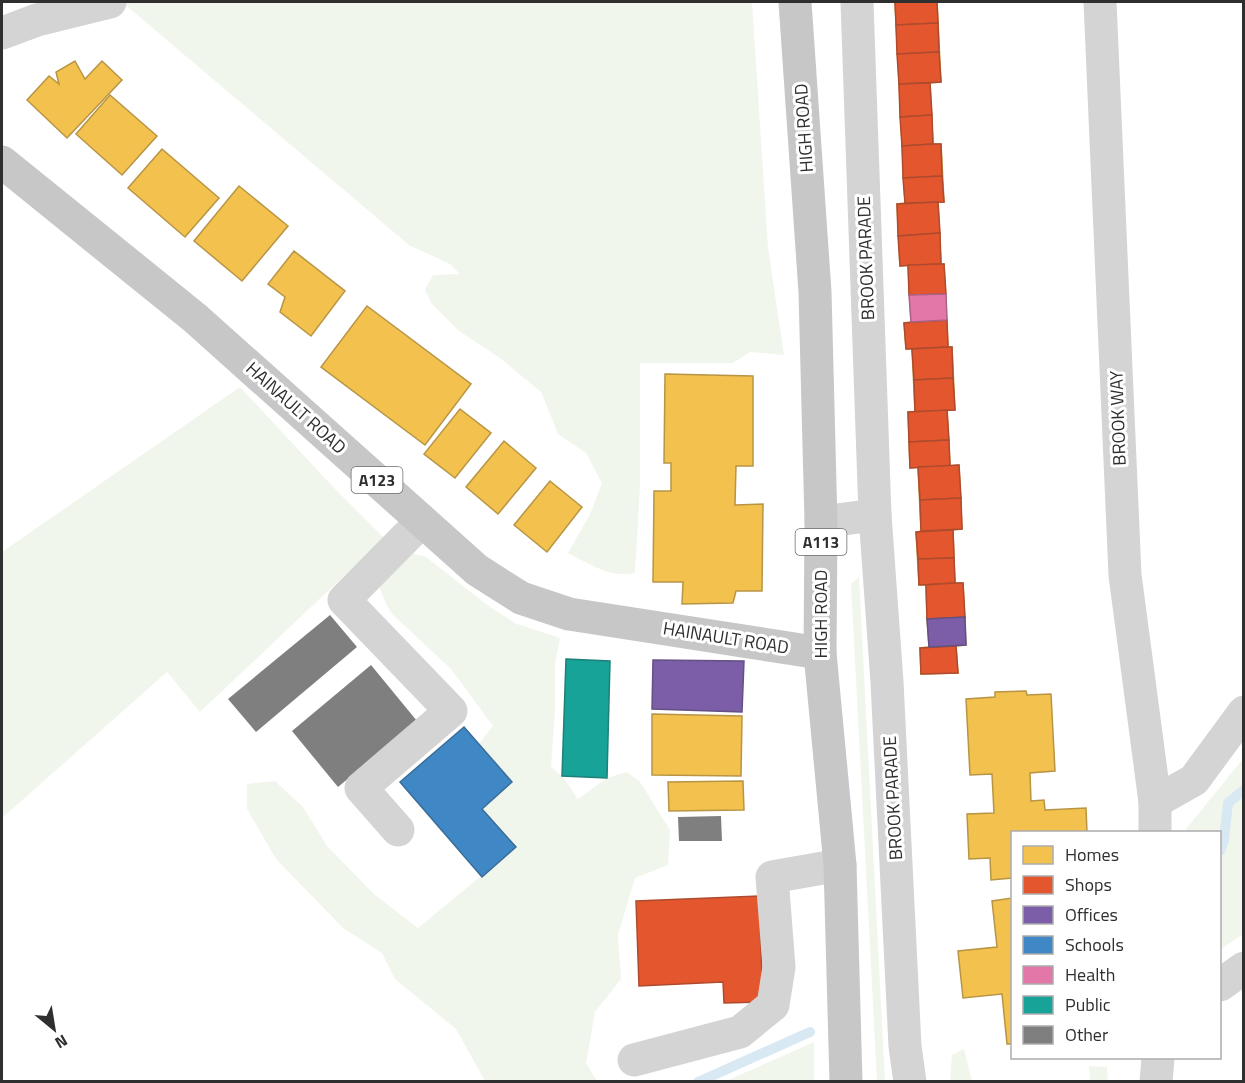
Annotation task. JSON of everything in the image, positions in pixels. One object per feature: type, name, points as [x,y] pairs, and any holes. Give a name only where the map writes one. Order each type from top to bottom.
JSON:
[{"type":"main road","name":"HIGH ROAD","points":[[795,2],[815,292],[821,522],[820,653],[840,865],[846,1082]]},
{"type":"main road","name":"HAINAULT ROAD","points":[[2,162],[195,318],[477,570],[521,598],[569,614],[820,653]]},
{"type":"street","points":[[2,33],[37,20],[110,2]]},
{"type":"street","name":"BROOK PARADE","points":[[856,2],[875,515],[887,682],[905,1046],[910,1082]]},
{"type":"street","name":"BROOK WAY","points":[[1100,2],[1125,575],[1155,817]]},
{"type":"street","points":[[821,522],[875,515]]},
{"type":"street","points":[[398,830],[362,788],[451,711],[344,600],[422,521]]},
{"type":"street","points":[[1155,817],[1194,780],[1244,712]]},
{"type":"street","points":[[634,1060],[740,1032],[773,1005],[779,967],[772,877],[840,865]]},
{"type":"street","points":[[1221,984],[1244,968]]},
{"type":"street","points":[[1156,1082],[1158,1059]]},
{"type":"shaded area","points":[[122,2],[752,2],[768,248],[784,355],[750,352],[733,363],[640,363],[640,485],[635,573],[609,572],[568,553],[590,514],[602,483],[586,453],[558,434],[541,392],[500,358],[459,331],[432,304],[425,290],[433,275],[460,274],[450,264],[409,245]]},
{"type":"shaded area","points":[[240,387],[384,538],[200,712],[167,672],[2,818],[2,552]]},
{"type":"shaded area","points":[[407,552],[426,557],[490,607],[517,624],[560,638],[555,664],[551,767],[562,776],[578,799],[607,778],[627,772],[640,782],[670,830],[668,865],[635,878],[618,935],[621,979],[595,1012],[586,1063],[597,1081],[485,1081],[456,1029],[395,979],[382,953],[343,928],[276,859],[247,809],[247,784],[275,781],[303,807],[327,846],[375,895],[418,928],[516,847],[482,809],[512,782],[479,744],[493,726],[451,669],[393,615],[378,584]]},
{"type":"shaded area","points":[[859,577],[885,1081],[877,1081],[851,584]]},
{"type":"shaded area","points":[[1243,759],[1243,934],[1221,949],[1221,831],[1186,831]]},
{"type":"shaded area","points":[[814,1042],[814,1081],[726,1081]]},
{"type":"shaded area","points":[[964,1049],[972,1081],[950,1081],[952,1055]]},
{"type":"shaded area","points":[[1089,1066],[1107,1067],[1108,1081],[1090,1081]]},
{"type":"building: Homes","points":[[895,2],[937,2],[941,82],[930,83],[933,144],[941,144],[944,202],[938,202],[941,264],[944,264],[948,347],[952,347],[955,410],[947,410],[950,466],[959,465],[962,529],[953,530],[955,583],[963,583],[966,645],[956,646],[958,673],[921,674],[920,648],[929,647],[926,585],[919,585],[916,532],[921,531],[918,467],[910,468],[908,412],[915,412],[912,349],[906,349],[904,323],[911,322],[908,265],[900,266],[897,204],[905,203]]},
{"type":"building: Homes","points":[[75,61],[85,79],[102,61],[122,80],[67,138],[27,100],[49,76],[59,84],[56,72]]},
{"type":"building: Homes","points":[[110,95],[157,136],[122,175],[76,134]]},
{"type":"building: Homes","points":[[162,149],[219,198],[185,237],[128,188]]},
{"type":"building: Homes","points":[[239,186],[288,226],[242,281],[194,241]]},
{"type":"building: Homes","points":[[294,251],[345,291],[311,336],[280,312],[285,297],[268,284]]},
{"type":"building: Homes","points":[[367,306],[471,384],[425,445],[321,367]]},
{"type":"building: Homes","points":[[665,374],[753,376],[753,466],[736,466],[735,505],[763,504],[762,591],[736,591],[733,603],[682,604],[683,582],[653,582],[654,491],[671,491],[671,463],[664,463]]},
{"type":"building: Homes","points":[[460,409],[491,433],[455,478],[424,454]]},
{"type":"building: Homes","points":[[504,441],[536,468],[498,514],[466,487]]},
{"type":"building: Homes","points":[[550,481],[582,507],[547,552],[514,525]]},
{"type":"building: Homes","points":[[1026,691],[1027,695],[1051,694],[1055,771],[1030,773],[1031,801],[1044,800],[1045,810],[1086,808],[1087,831],[1011,831],[1011,878],[991,880],[990,858],[969,859],[967,814],[994,813],[992,774],[970,775],[966,699],[995,697],[995,692]]},
{"type":"building: Homes","points":[[652,714],[742,716],[741,776],[652,775]]},
{"type":"building: Homes","points":[[743,781],[744,810],[669,811],[668,782]]},
{"type":"building: Homes","points":[[1011,898],[1011,1044],[1007,1044],[1002,994],[963,998],[958,951],[997,947],[992,901]]},
{"type":"building: Shops","points":[[895,2],[937,2],[938,23],[896,25]]},
{"type":"building: Shops","points":[[938,23],[939,52],[897,54],[896,25]]},
{"type":"building: Shops","points":[[939,52],[941,82],[899,84],[897,54]]},
{"type":"building: Shops","points":[[930,83],[932,115],[900,117],[899,84]]},
{"type":"building: Shops","points":[[932,115],[933,144],[902,146],[900,117]]},
{"type":"building: Shops","points":[[941,144],[942,176],[903,178],[902,146]]},
{"type":"building: Shops","points":[[942,176],[944,202],[905,203],[903,178]]},
{"type":"building: Shops","points":[[938,202],[940,233],[898,236],[897,204]]},
{"type":"building: Shops","points":[[940,233],[941,264],[900,266],[898,236]]},
{"type":"building: Shops","points":[[944,264],[946,294],[909,295],[908,265]]},
{"type":"building: Shops","points":[[947,320],[948,347],[906,349],[904,323]]},
{"type":"building: Shops","points":[[952,347],[953,378],[914,380],[912,349]]},
{"type":"building: Shops","points":[[953,378],[955,410],[915,412],[914,380]]},
{"type":"building: Shops","points":[[947,410],[949,440],[909,442],[908,412]]},
{"type":"building: Shops","points":[[949,440],[950,466],[910,468],[909,442]]},
{"type":"building: Shops","points":[[959,465],[961,498],[920,500],[918,467]]},
{"type":"building: Shops","points":[[961,498],[962,529],[921,531],[920,500]]},
{"type":"building: Shops","points":[[953,530],[954,558],[918,559],[916,532]]},
{"type":"building: Shops","points":[[954,558],[955,583],[919,585],[918,559]]},
{"type":"building: Shops","points":[[963,583],[965,617],[927,619],[926,585]]},
{"type":"building: Shops","points":[[956,646],[958,673],[921,674],[920,648]]},
{"type":"building: Shops","points":[[759,896],[763,1002],[724,1003],[723,982],[639,986],[636,901]]},
{"type":"building: Offices","points":[[965,617],[966,645],[929,647],[927,619]]},
{"type":"building: Offices","points":[[653,660],[744,661],[742,712],[652,709]]},
{"type":"building: Schools","points":[[464,727],[512,782],[482,809],[516,847],[482,877],[400,782]]},
{"type":"building: Health","points":[[946,294],[947,320],[911,322],[909,295]]},
{"type":"building: Public","points":[[566,659],[610,661],[607,778],[562,776]]},
{"type":"building: Other","points":[[330,615],[357,647],[256,732],[228,699]]},
{"type":"building: Other","points":[[371,665],[417,721],[338,787],[292,731]]},
{"type":"building: Other","points":[[721,816],[722,841],[679,841],[678,817]]},
{"type":"waterway","points":[[1221,848],[1228,803],[1244,790]]},
{"type":"waterway","points":[[698,1082],[810,1032]]}]
